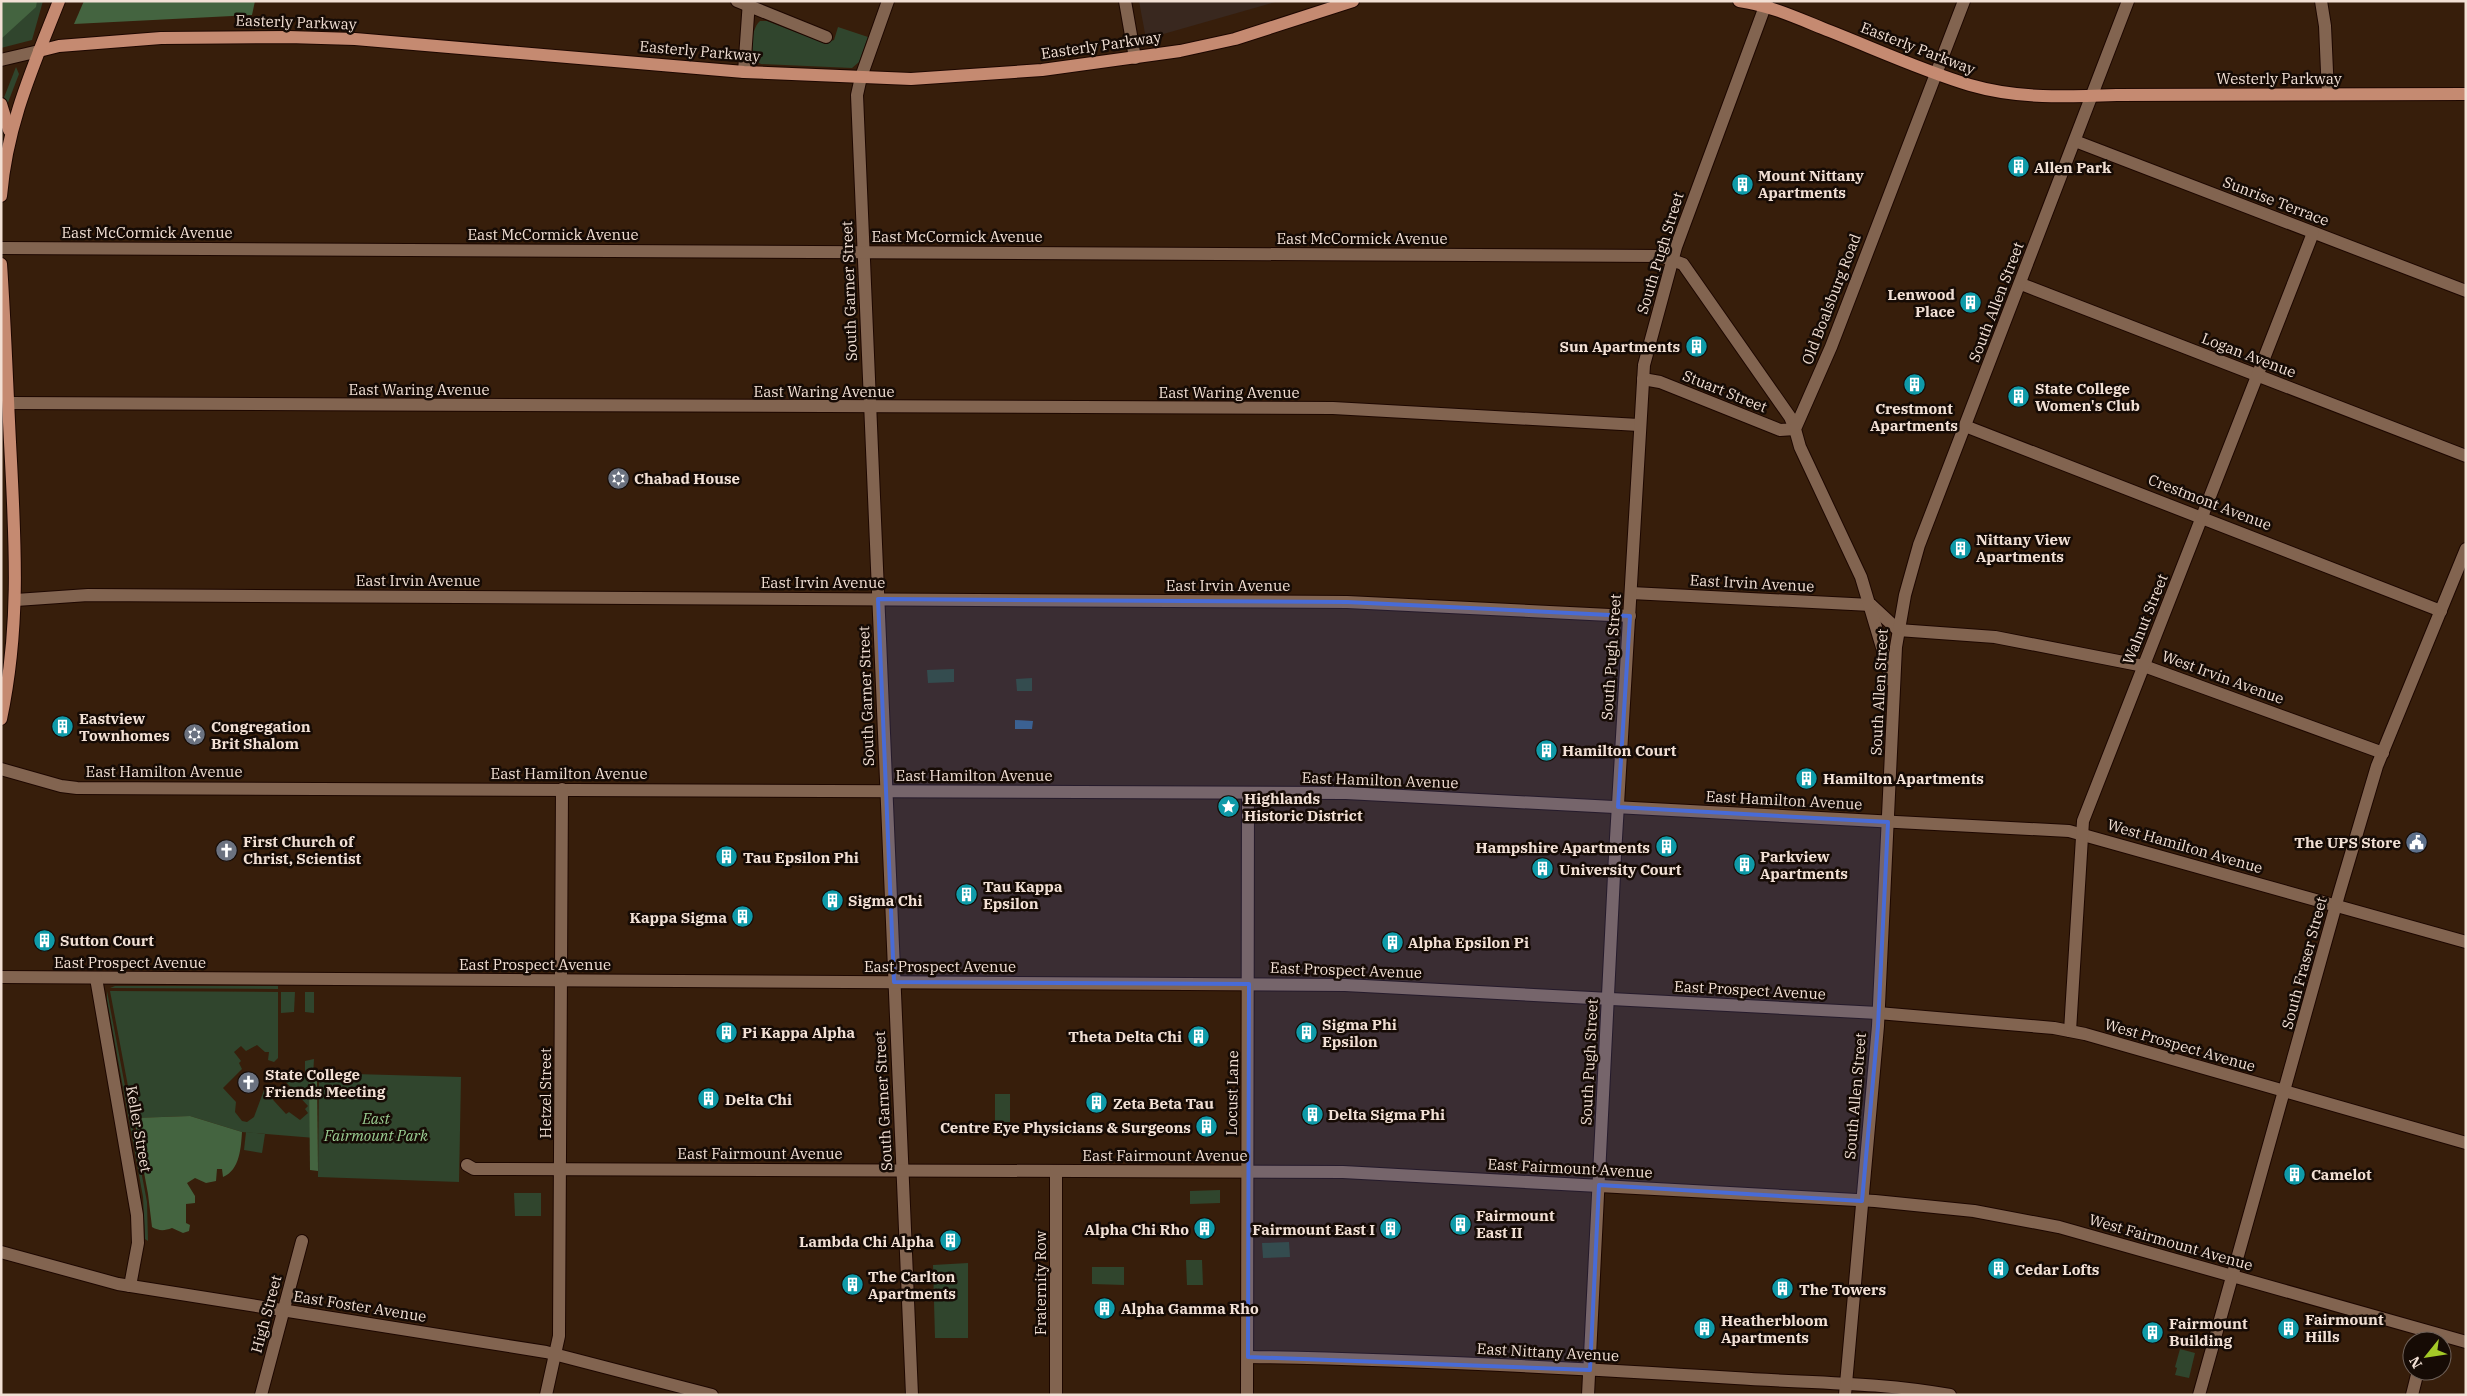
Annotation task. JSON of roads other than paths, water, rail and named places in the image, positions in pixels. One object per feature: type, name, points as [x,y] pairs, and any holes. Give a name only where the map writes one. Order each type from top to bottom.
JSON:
[{"type":"main road","points":[[1,196],[10,134],[20,98],[59,1]]},
{"type":"main road","name":"Easterly Parkway","points":[[39,52],[59,46],[161,38],[297,37],[355,39],[744,72],[911,79],[994,74],[1134,58],[1227,41],[1353,1]]},
{"type":"main road","name":"Easterly Parkway","points":[[1739,1],[1766,4],[1969,85],[2008,94],[2092,96]]},
{"type":"main road","name":"Westerly Parkway","points":[[2092,96],[2466,94]]},
{"type":"main road","points":[[1,104],[10,134]]},
{"type":"main road","points":[[1,264],[9,403],[16,600],[12,659],[1,719]]},
{"type":"street","name":"South Garner Street","points":[[888,1],[861,77],[857,95],[912,1395]]},
{"type":"street","points":[[1126,1],[1134,58]]},
{"type":"street","name":"Old Boalsburg Road","points":[[1795,429],[1833,342],[1964,1]]},
{"type":"street","name":"South Allen Street","points":[[1846,1390],[1878,1013],[1898,630],[1915,558],[2128,1]]},
{"type":"street","points":[[2321,1],[2325,26],[2328,94]]},
{"type":"street","points":[[744,72],[745,3],[826,37]]},
{"type":"street","name":"South Pugh Street","points":[[1588,1395],[1618,807],[1644,365],[1672,260],[1766,4]]},
{"type":"street","points":[[1,60],[39,52]]},
{"type":"street","name":"Sunrise Terrace","points":[[2075,141],[2466,291]]},
{"type":"street","name":"Walnut Street","points":[[2070,1031],[2083,820],[2313,233]]},
{"type":"street","name":"East McCormick Avenue","points":[[1,248],[1661,256],[1683,264],[1790,417],[1795,429]]},
{"type":"street","name":"Logan Avenue","points":[[2021,284],[2466,456]]},
{"type":"street","name":"Stuart Street","points":[[1643,379],[1660,382],[1780,430],[1795,429]]},
{"type":"street","name":"East Waring Avenue","points":[[9,403],[1333,408],[1640,425]]},
{"type":"street","name":"Crestmont Avenue","points":[[1965,426],[2441,611]]},
{"type":"street","points":[[1795,429],[1800,447],[1861,577],[1871,605],[1894,691]]},
{"type":"street","name":"South Fraser Street","points":[[2199,1395],[2336,906],[2383,753],[2466,549]]},
{"type":"street","name":"East Irvin Avenue","points":[[1632,593],[1871,605]]},
{"type":"street","name":"East Irvin Avenue","points":[[16,600],[80,595],[1347,602],[1630,616]]},
{"type":"street","points":[[1871,605],[1898,630]]},
{"type":"street","name":"West Irvin Avenue","points":[[1898,630],[1995,637],[2144,666],[2383,753]]},
{"type":"street","name":"East Hamilton Avenue","points":[[1,769],[72,787],[1364,794],[1888,822]]},
{"type":"street","name":"Hetzel Street","points":[[546,1395],[557,1354],[559,1336],[562,789]]},
{"type":"street","name":"Locust Lane","points":[[1247,1395],[1248,1172],[1246,1092],[1249,1056],[1248,793]]},
{"type":"street","name":"West Hamilton Avenue","points":[[1888,822],[2082,834],[2466,942]]},
{"type":"street","name":"East Prospect Avenue","points":[[1,977],[1345,985],[1878,1013]]},
{"type":"street","name":"Keller Street","points":[[96,978],[137,1215],[137,1250],[130,1286]]},
{"type":"street","name":"West Prospect Avenue","points":[[1878,1013],[2070,1031],[2466,1143]]},
{"type":"street","name":"East Fairmount Avenue","points":[[467,1165],[474,1169],[1343,1172],[1862,1200]]},
{"type":"street","name":"Fraternity Row","points":[[1056,1171],[1056,1395]]},
{"type":"street","name":"West Fairmount Avenue","points":[[1862,1200],[1974,1211],[2059,1228],[2232,1276],[2412,1331]]},
{"type":"street","name":"High Street","points":[[261,1395],[302,1240]]},
{"type":"street","name":"East Foster Avenue","points":[[1,1252],[130,1286],[557,1354],[712,1395]]},
{"type":"street","name":"West Fairmount Avenue","points":[[2452,1340],[2466,1342]]},
{"type":"street","name":"East Nittany Avenue","points":[[1248,1357],[1342,1358],[1590,1370],[1846,1390],[1950,1395]]},
{"type":"street","points":[[2412,1395],[2416,1381]]},
{"type":"water","points":[[1015,720],[1033,721],[1032,729],[1015,729]]},
{"type":"place","name":"Allen Park","points":[[2018,167]]},
{"type":"place","name":"Mount Nittany Apartments","points":[[1742,184]]},
{"type":"place","name":"Lenwood Place","points":[[1971,303]]},
{"type":"place","name":"Sun Apartments","points":[[1696,346]]},
{"type":"place","name":"Crestmont Apartments","points":[[1914,385]]},
{"type":"place","name":"State College Women's Club","points":[[2019,397]]},
{"type":"place","name":"Chabad House","points":[[618,478]]},
{"type":"place","name":"Nittany View Apartments","points":[[1960,548]]},
{"type":"place","name":"Eastview Townhomes","points":[[63,727]]},
{"type":"place","name":"Congregation Brit Shalom","points":[[195,735]]},
{"type":"place","name":"Hamilton Court","points":[[1546,750]]},
{"type":"place","name":"Hamilton Apartments","points":[[1807,778]]},
{"type":"place","name":"Highlands Historic District","points":[[1228,807]]},
{"type":"place","name":"The UPS Store","points":[[2417,842]]},
{"type":"place","name":"Hampshire Apartments","points":[[1666,847]]},
{"type":"place","name":"First Church of Christ, Scientist","points":[[227,850]]},
{"type":"place","name":"Tau Epsilon Phi","points":[[727,857]]},
{"type":"place","name":"Parkview Apartments","points":[[1744,865]]},
{"type":"place","name":"University Court","points":[[1543,869]]},
{"type":"place","name":"Tau Kappa Epsilon","points":[[967,895]]},
{"type":"place","name":"Sigma Chi","points":[[832,900]]},
{"type":"place","name":"Kappa Sigma","points":[[743,917]]},
{"type":"place","name":"Sutton Court","points":[[44,940]]},
{"type":"place","name":"Alpha Epsilon Pi","points":[[1392,942]]},
{"type":"place","name":"Pi Kappa Alpha","points":[[726,1032]]},
{"type":"place","name":"Sigma Phi Epsilon","points":[[1306,1033]]},
{"type":"place","name":"Theta Delta Chi","points":[[1198,1036]]},
{"type":"place","name":"State College Friends Meeting","points":[[249,1083]]},
{"type":"place","name":"Delta Chi","points":[[709,1099]]},
{"type":"place","name":"Zeta Beta Tau","points":[[1097,1103]]},
{"type":"place","name":"Delta Sigma Phi","points":[[1312,1114]]},
{"type":"place","name":"Centre Eye Physicians & Surgeons","points":[[1207,1127]]},
{"type":"place","name":"Camelot","points":[[2295,1174]]},
{"type":"place","name":"Fairmount East II","points":[[1460,1224]]},
{"type":"place","name":"Alpha Chi Rho","points":[[1205,1229]]},
{"type":"place","name":"Fairmount East I","points":[[1391,1229]]},
{"type":"place","name":"Lambda Chi Alpha","points":[[950,1241]]},
{"type":"place","name":"Cedar Lofts","points":[[1999,1269]]},
{"type":"place","name":"The Carlton Apartments","points":[[852,1285]]},
{"type":"place","name":"The Towers","points":[[1783,1289]]},
{"type":"place","name":"Alpha Gamma Rho","points":[[1105,1308]]},
{"type":"place","name":"Fairmount Hills","points":[[2289,1328]]},
{"type":"place","name":"Heatherbloom Apartments","points":[[1705,1329]]},
{"type":"place","name":"Fairmount Building","points":[[2153,1332]]},
{"type":"park label","name":"East Fairmount Park","points":[[376,1126]]}]
